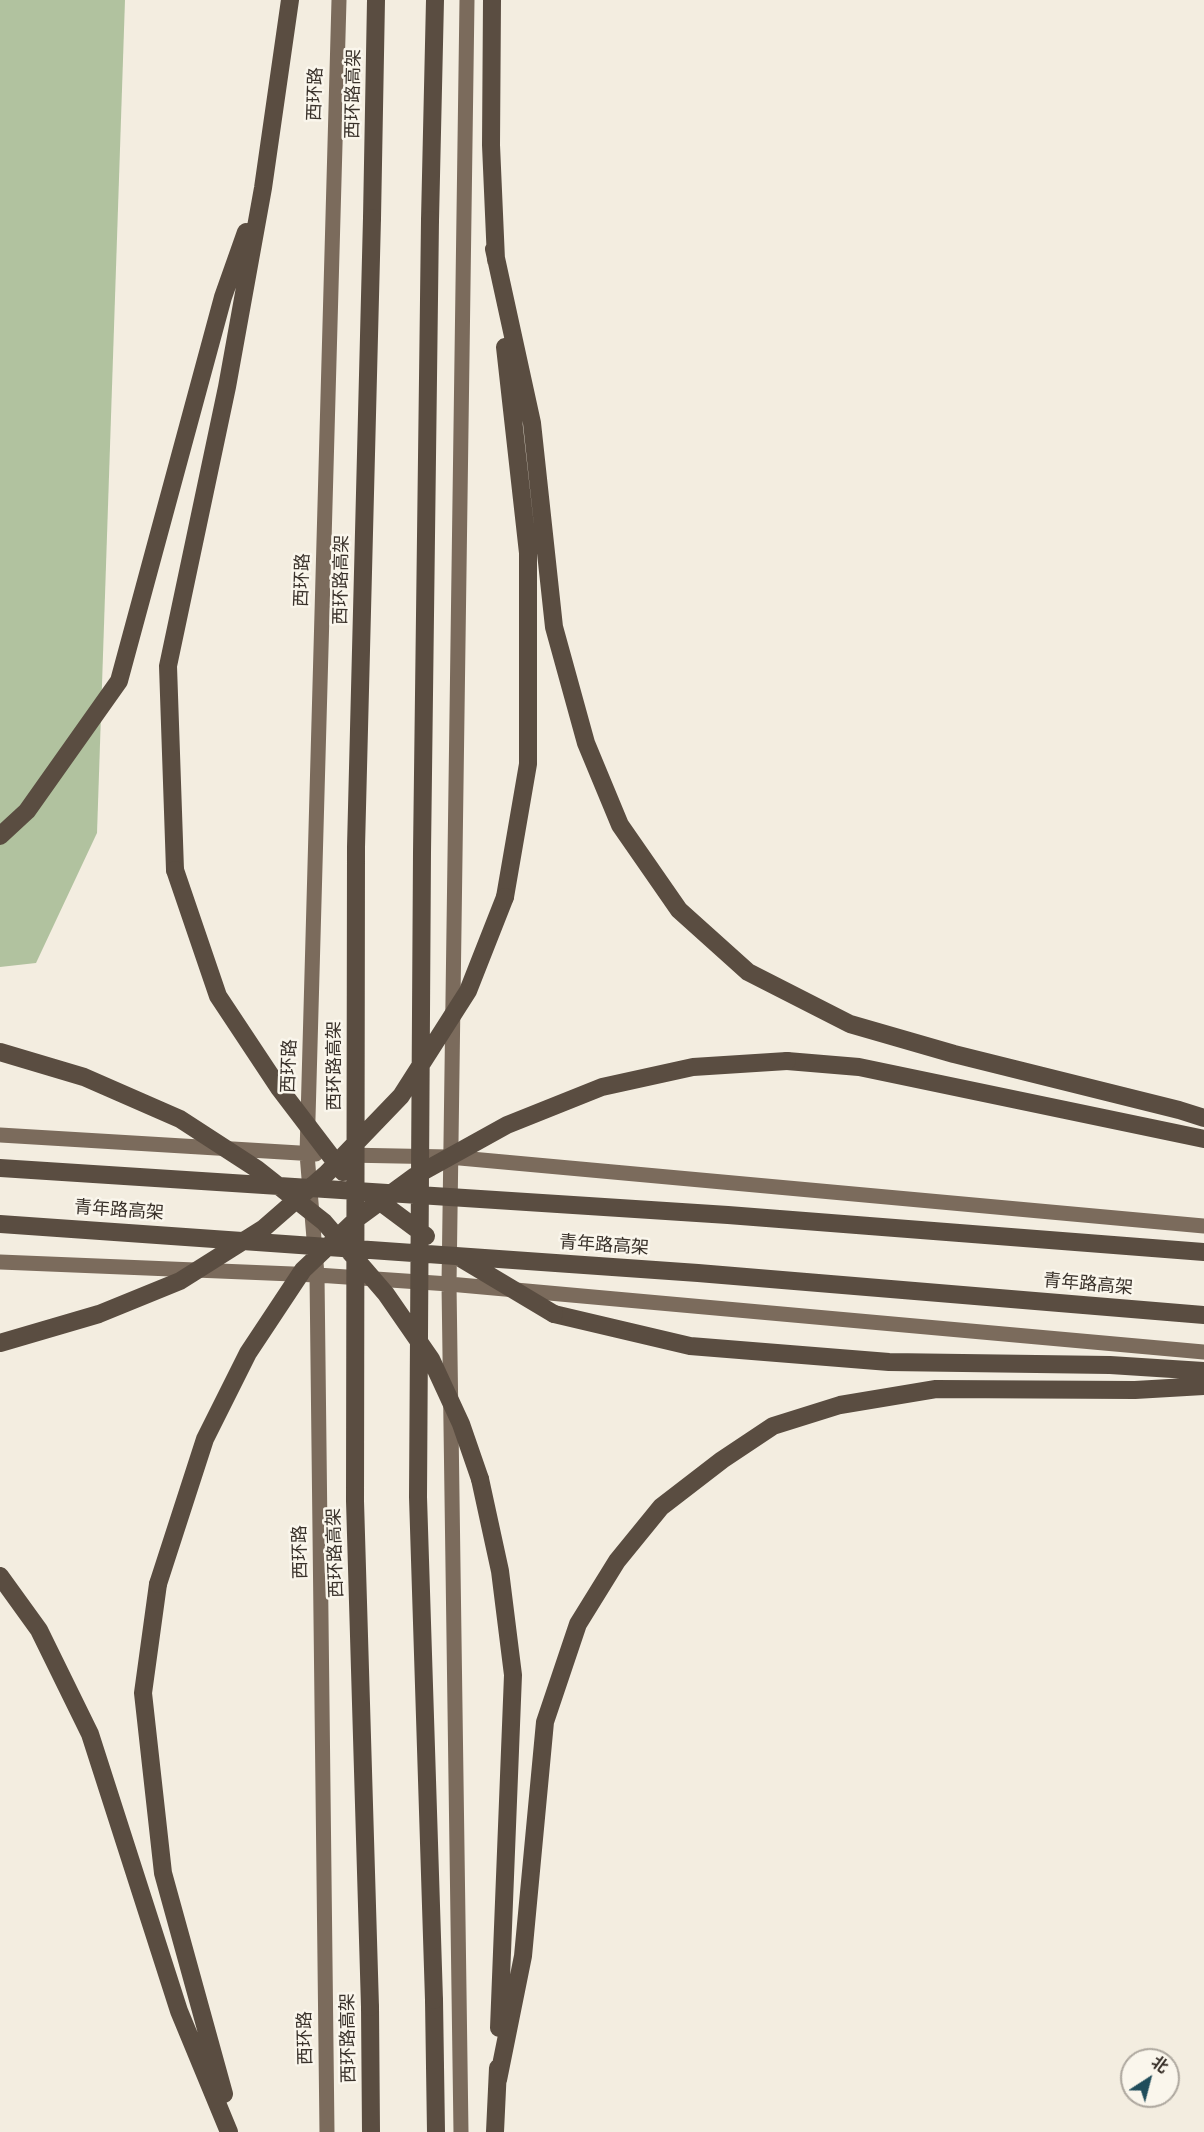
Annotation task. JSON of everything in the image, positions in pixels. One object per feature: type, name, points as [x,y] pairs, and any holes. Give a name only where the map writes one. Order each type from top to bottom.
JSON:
[{"type":"highway","points":[[290,0],[263,188],[227,387],[168,666],[175,870],[218,996],[279,1088],[345,1175],[436,1243],[554,1314],[690,1346],[889,1362],[1110,1365],[1204,1371]]},
{"type":"highway","name":"西环路高架","points":[[371,2132],[370,2007],[355,1501],[356,894],[376,0]]},
{"type":"highway","points":[[435,0],[430,208],[422,852],[418,1497],[436,2132]]},
{"type":"highway","points":[[0,1343],[99,1314],[180,1281],[264,1228],[327,1173],[401,1096],[468,991],[505,897],[528,764],[528,552],[494,249],[490,145],[492,0]]},
{"type":"highway","points":[[0,836],[27,812],[119,681],[222,297],[263,188]]},
{"type":"highway","points":[[494,249],[532,423],[554,627],[586,743],[620,825],[679,910],[748,972],[850,1024],[954,1054],[1204,1118]]},
{"type":"highway","points":[[0,1052],[84,1077],[180,1119],[257,1169],[324,1222],[386,1294],[431,1359],[461,1424],[480,1479],[500,1571],[513,1675],[495,2132]]},
{"type":"highway","points":[[234,2132],[163,1873],[143,1693],[158,1584],[205,1439],[248,1353],[303,1270],[359,1217],[415,1176],[507,1125],[602,1087],[693,1067],[787,1061],[859,1067],[1204,1139]]},
{"type":"highway","name":"青年路高架","points":[[0,1167],[728,1215],[1204,1252]]},
{"type":"highway","name":"青年路高架","points":[[0,1224],[698,1273],[1204,1315]]},
{"type":"highway","points":[[498,2080],[522,1956],[545,1722],[578,1624],[617,1561],[662,1507],[722,1460],[773,1426],[840,1405],[936,1389],[1135,1390],[1204,1386]]},
{"type":"highway","points":[[0,1576],[39,1630],[90,1734],[179,2011],[229,2132]]},
{"type":"main road","name":"西环路","points":[[327,2132],[317,1275],[307,1154],[339,0]]},
{"type":"main road","points":[[461,2132],[449,1157],[467,0]]},
{"type":"main road","points":[[0,1135],[307,1154],[449,1157],[1204,1226]]},
{"type":"main road","points":[[0,1262],[317,1275],[449,1284],[1204,1352]]},
{"type":"green space","points":[[0,0],[125,0],[97,833],[36,963],[0,967]]}]
